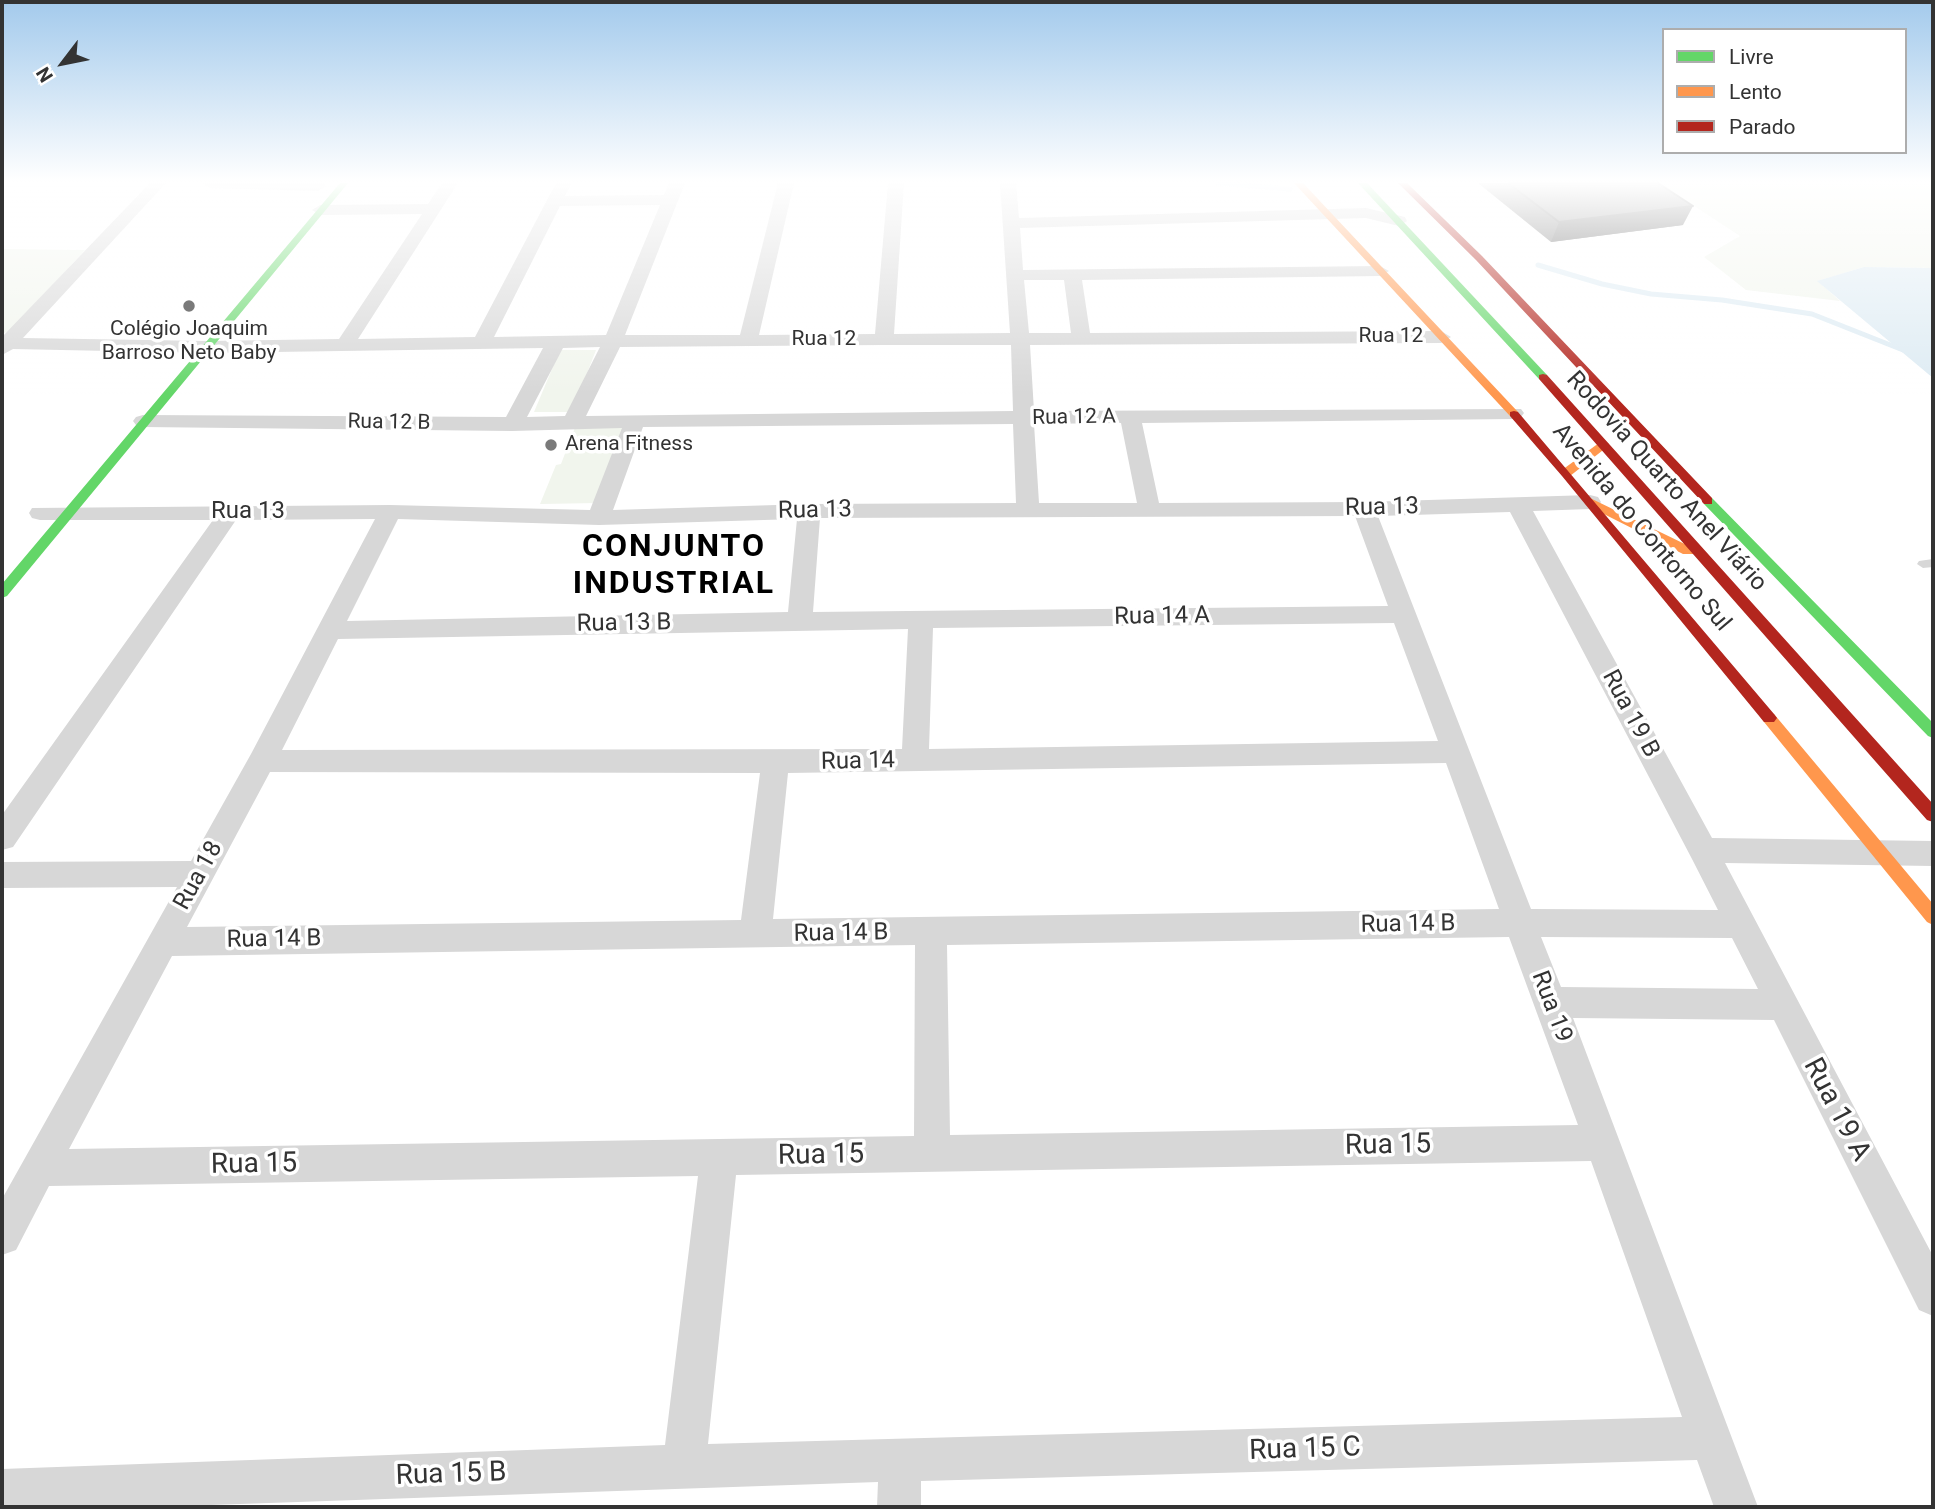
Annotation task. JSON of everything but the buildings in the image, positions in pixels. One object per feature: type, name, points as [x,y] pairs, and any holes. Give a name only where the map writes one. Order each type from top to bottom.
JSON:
[{"type":"main road","points":[[2,593],[62,503],[207,347],[284,253]]},
{"type":"main road","name":"Avenida do Contorno Sul","points":[[1364,253],[1514,413],[1566,473],[1933,917]]},
{"type":"main road","name":"Rodovia Quarto Anel Viário","points":[[1429,253],[1603,444],[1933,815]]},
{"type":"main road","name":"Rodovia Quarto Anel Viário","points":[[1474,253],[1632,422],[1933,732]]},
{"type":"main road","points":[[1435,260],[1462,264],[1479,258]]},
{"type":"main road","points":[[169,365],[203,325]]},
{"type":"main road","points":[[1547,383],[1579,390],[1632,422]]},
{"type":"main road","points":[[1566,473],[1603,444]]},
{"type":"main road","points":[[1590,502],[1707,560]]},
{"type":"street","points":[[4,345],[91,253]]},
{"type":"street","points":[[345,345],[404,253]]},
{"type":"street","points":[[482,342],[527,253]]},
{"type":"street","points":[[572,423],[613,341],[649,253]]},
{"type":"street","points":[[748,340],[769,253]]},
{"type":"street","points":[[884,340],[890,253]]},
{"type":"street","points":[[1013,253],[1025,418],[1028,510]]},
{"type":"street","points":[[1015,275],[1380,271]]},
{"type":"street","points":[[1072,274],[1082,340]]},
{"type":"street","name":"Rua 12","points":[[4,345],[207,347],[482,342],[1441,337]]},
{"type":"street","points":[[512,425],[556,342]]},
{"type":"street","name":"Rua 12 A","points":[[635,421],[1514,413]]},
{"type":"street","name":"Rua 12 B","points":[[141,415],[512,425],[635,421]]},
{"type":"street","points":[[1130,417],[1149,508]]},
{"type":"street","points":[[599,518],[635,421]]},
{"type":"street","name":"Rua 13","points":[[36,517],[62,503],[230,512],[390,512],[599,518],[809,511],[1364,509],[1590,502]]},
{"type":"street","name":"Rua 19 B","points":[[1518,505],[1703,849],[1740,924]]},
{"type":"street","name":"Rua 19","points":[[1364,509],[1604,1143],[1735,1507]]},
{"type":"street","points":[[800,621],[809,511]]},
{"type":"street","points":[[2,838],[230,512]]},
{"type":"street","name":"Rua 18","points":[[2,1236],[262,761],[390,512]]},
{"type":"street","name":"Rua 14 A","points":[[921,620],[1404,614]]},
{"type":"street","points":[[915,761],[921,620]]},
{"type":"street","name":"Rua 13 B","points":[[328,630],[921,620]]},
{"type":"street","name":"Rua 14","points":[[262,761],[915,761],[1454,752]]},
{"type":"street","points":[[755,935],[775,762]]},
{"type":"street","points":[[1703,849],[1933,853]]},
{"type":"street","points":[[2,875],[200,874]]},
{"type":"street","name":"Rua 14 B","points":[[162,942],[1520,923],[1740,924]]},
{"type":"street","name":"Rua 19 A","points":[[1740,924],[1933,1296]]},
{"type":"street","points":[[931,933],[932,1153]]},
{"type":"street","points":[[1549,1002],[1782,1006]]},
{"type":"street","name":"Rua 15","points":[[38,1168],[1604,1143]]},
{"type":"street","points":[[684,1466],[719,1158]]},
{"type":"street","name":"Rua 15 C","points":[[900,1461],[1710,1438]]},
{"type":"street","points":[[899,1507],[900,1461]]},
{"type":"street","name":"Rua 15 B","points":[[2,1491],[684,1466],[900,1461]]},
{"type":"shaded area","points":[[2,253],[82,253],[11,330],[2,334]]},
{"type":"shaded area","points":[[1710,253],[1933,253],[1933,268],[1864,267],[1818,281],[1840,301],[1746,290],[1704,257]]},
{"type":"shaded area","points":[[1864,267],[1933,268],[1933,378],[1817,281]]},
{"type":"shaded area","points":[[560,350],[596,350],[572,412],[534,412]]},
{"type":"shaded area","points":[[576,425],[625,425],[598,503],[540,504],[556,465],[561,464]]},
{"type":"waterway","points":[[1538,265],[1602,284],[1651,294],[1722,300],[1812,314],[1903,350]]},
{"type":"traffic: fast","points":[[2,593],[285,253]]},
{"type":"traffic: fast","points":[[1428,253],[1543,377]]},
{"type":"traffic: fast","points":[[1708,501],[1933,732]]},
{"type":"traffic: slow","points":[[1364,253],[1514,414]]},
{"type":"traffic: slow","points":[[1566,473],[1603,444]]},
{"type":"traffic: slow","points":[[1590,502],[1688,551]]},
{"type":"traffic: slow","points":[[1769,718],[1933,917]]},
{"type":"traffic: jam","points":[[1474,253],[1708,501]]},
{"type":"traffic: jam","points":[[1543,377],[1933,815]]},
{"type":"traffic: jam","points":[[1514,414],[1769,718]]},
{"type":"place","name":"Colégio Joaquim Barroso Neto Baby","points":[[189,306]]},
{"type":"place","name":"Arena Fitness","points":[[551,445]]},
{"type":"district","name":"CONJUNTO INDUSTRIAL","points":[[674,566]]}]
